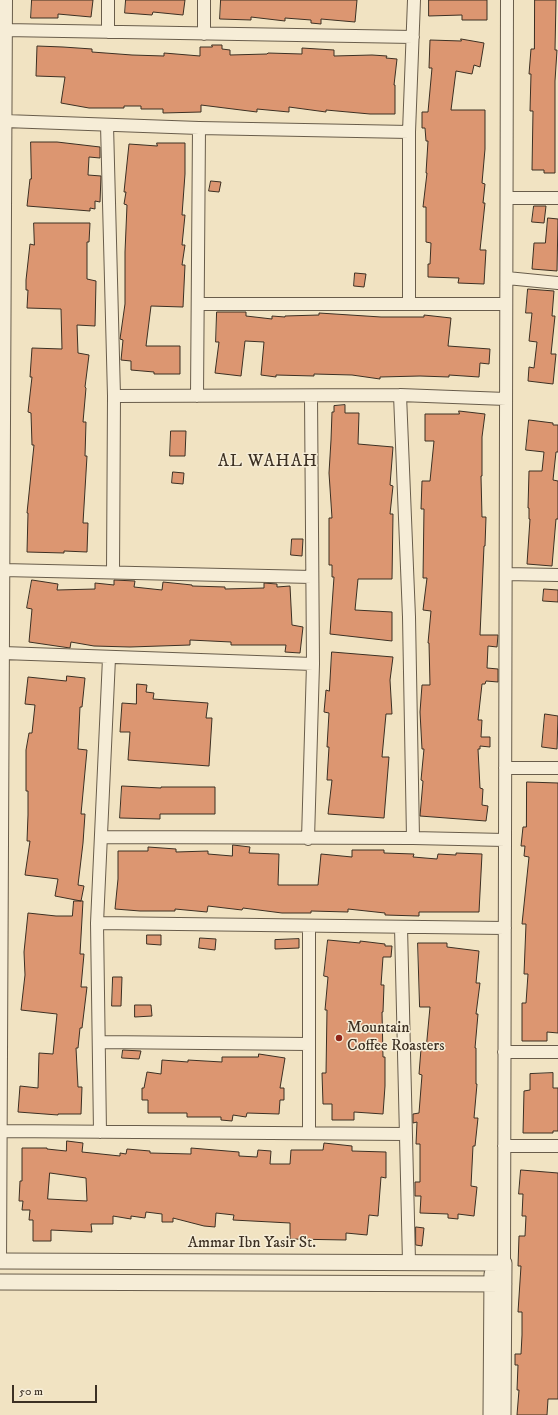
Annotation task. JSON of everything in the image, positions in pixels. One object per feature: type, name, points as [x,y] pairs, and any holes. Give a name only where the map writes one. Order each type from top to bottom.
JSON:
[{"type":"street","points":[[0,1261],[1,781],[3,653],[2,222],[6,0]]},
{"type":"street","points":[[108,0],[108,32]]},
{"type":"street","points":[[204,0],[204,34]]},
{"type":"street","points":[[409,304],[409,132],[414,38],[414,0]]},
{"type":"street","points":[[503,1415],[498,1263],[504,1146],[508,0]]},
{"type":"street","points":[[6,30],[414,38]]},
{"type":"street","points":[[5,121],[199,128],[409,132]]},
{"type":"street","points":[[107,125],[114,396],[114,572]]},
{"type":"street","points":[[197,396],[199,128]]},
{"type":"street","points":[[507,198],[558,198]]},
{"type":"street","points":[[507,278],[558,283]]},
{"type":"street","points":[[198,304],[506,304]]},
{"type":"street","points":[[114,396],[400,395],[506,399]]},
{"type":"street","points":[[400,395],[409,617],[413,838]]},
{"type":"street","points":[[308,839],[313,664],[310,396]]},
{"type":"street","points":[[3,570],[312,577]]},
{"type":"street","points":[[506,574],[558,575]]},
{"type":"street","points":[[3,653],[109,658],[313,664]]},
{"type":"street","points":[[100,1132],[97,923],[109,658]]},
{"type":"street","points":[[505,768],[558,768]]},
{"type":"street","points":[[101,837],[308,839],[413,838],[505,840]]},
{"type":"street","points":[[97,923],[505,928]]},
{"type":"street","points":[[309,926],[309,1134]]},
{"type":"street","points":[[401,927],[409,1262]]},
{"type":"street","points":[[98,1042],[309,1044]]},
{"type":"street","points":[[504,1052],[558,1052]]},
{"type":"street","points":[[0,1131],[406,1134]]},
{"type":"street","points":[[504,1146],[558,1146]]},
{"type":"street","name":"Ammar Ibn Yasir St.","points":[[0,1261],[498,1263]]},
{"type":"street","points":[[0,1282],[498,1284]]},
{"type":"street","points":[[491,1415],[498,1284]]},
{"type":"building","points":[[32,0],[93,0],[91,17],[58,14],[58,18],[31,18]]},
{"type":"building","points":[[126,0],[185,0],[183,15],[153,12],[152,15],[125,13]]},
{"type":"building","points":[[221,0],[357,0],[355,22],[321,19],[321,24],[311,23],[311,20],[285,18],[285,21],[251,17],[251,20],[220,19]]},
{"type":"building","points":[[429,0],[487,0],[487,20],[462,20],[462,15],[429,16]]},
{"type":"building","points":[[535,0],[556,0],[555,50],[557,50],[555,81],[555,173],[544,173],[544,170],[532,170],[533,111],[530,111],[531,74],[529,74],[531,49],[534,49]]},
{"type":"building","points":[[461,39],[484,43],[480,67],[474,65],[472,74],[456,71],[451,110],[485,110],[485,149],[482,183],[485,184],[483,203],[485,203],[480,250],[486,250],[484,284],[458,283],[459,278],[428,277],[431,243],[426,242],[426,207],[423,207],[427,173],[428,141],[426,141],[425,128],[422,128],[422,112],[428,112],[432,68],[429,68],[430,40],[461,41]]},
{"type":"building","points":[[212,45],[222,45],[222,49],[230,50],[230,55],[268,53],[302,54],[302,48],[334,50],[334,56],[372,55],[387,56],[386,58],[397,59],[394,85],[395,114],[370,114],[326,110],[326,112],[289,107],[289,112],[257,109],[257,112],[201,105],[201,112],[163,113],[163,109],[141,109],[141,106],[124,106],[124,108],[89,108],[61,103],[65,77],[36,76],[37,46],[92,49],[92,52],[132,55],[164,56],[164,53],[200,56],[200,47],[212,47]]},
{"type":"building","points":[[31,142],[57,142],[100,147],[100,158],[89,157],[88,175],[101,176],[100,202],[95,201],[95,209],[90,208],[90,211],[27,206],[31,179]]},
{"type":"building","points":[[157,143],[185,143],[185,174],[182,215],[185,215],[182,245],[185,245],[182,265],[185,265],[183,307],[151,306],[146,346],[180,346],[180,374],[154,374],[154,372],[131,370],[131,361],[121,360],[123,340],[120,339],[125,304],[127,205],[124,204],[126,192],[124,192],[129,144],[157,146]]},
{"type":"building","points":[[211,181],[221,182],[219,192],[209,191]]},
{"type":"building","points":[[534,206],[546,206],[544,223],[532,222]]},
{"type":"building","points":[[548,218],[558,219],[557,271],[532,269],[534,243],[545,243]]},
{"type":"building","points":[[34,223],[90,223],[89,242],[87,242],[87,279],[96,281],[95,326],[77,325],[78,353],[89,355],[83,422],[86,422],[85,456],[87,456],[83,523],[88,523],[87,552],[27,552],[27,513],[34,445],[32,445],[31,413],[28,412],[32,377],[30,377],[32,348],[62,349],[61,309],[27,308],[28,290],[26,290],[26,280],[30,244],[34,245]]},
{"type":"building","points":[[355,273],[366,274],[364,287],[354,286]]},
{"type":"building","points":[[528,289],[554,291],[552,316],[555,316],[551,354],[556,354],[553,384],[528,381],[529,367],[534,368],[537,342],[529,341],[532,313],[526,313]]},
{"type":"building","points":[[217,312],[246,312],[246,316],[272,319],[272,316],[285,317],[319,315],[319,313],[381,317],[424,317],[424,315],[451,318],[448,346],[490,349],[489,364],[480,363],[479,377],[449,375],[449,377],[380,377],[380,379],[352,375],[314,374],[314,376],[276,375],[276,377],[261,375],[264,342],[245,341],[241,376],[215,373],[219,342],[216,342]]},
{"type":"building","points":[[345,405],[345,413],[359,413],[358,444],[393,447],[390,485],[393,486],[390,514],[393,514],[392,579],[358,579],[355,610],[392,612],[392,641],[330,634],[334,577],[332,577],[332,565],[329,565],[329,518],[332,518],[329,473],[332,412],[334,412],[334,406]]},
{"type":"building","points":[[459,411],[485,414],[482,437],[481,476],[482,517],[486,517],[480,635],[498,635],[497,647],[488,646],[487,668],[498,669],[498,682],[486,681],[485,684],[482,684],[478,720],[482,720],[481,737],[490,737],[490,747],[480,746],[480,749],[478,749],[480,788],[483,789],[482,805],[488,806],[486,821],[420,816],[424,749],[422,749],[420,712],[422,685],[430,685],[428,643],[431,611],[423,610],[427,578],[423,578],[424,509],[421,509],[422,481],[430,481],[434,441],[425,441],[425,414],[459,414]]},
{"type":"building","points":[[529,420],[558,425],[558,452],[556,452],[553,480],[558,481],[558,519],[556,519],[552,566],[527,564],[530,519],[528,508],[529,471],[542,471],[544,452],[526,450]]},
{"type":"building","points":[[171,431],[186,431],[185,456],[170,456]]},
{"type":"building","points":[[173,472],[184,473],[183,484],[172,483]]},
{"type":"building","points":[[292,539],[303,539],[302,556],[291,555]]},
{"type":"building","points":[[32,580],[58,584],[57,590],[95,589],[95,583],[114,585],[114,580],[135,581],[134,587],[162,590],[163,582],[192,586],[225,587],[225,589],[264,588],[264,583],[277,584],[277,587],[290,586],[292,625],[303,627],[300,653],[285,652],[286,645],[231,645],[231,642],[190,640],[190,645],[130,647],[94,646],[71,642],[70,648],[29,642],[32,609],[27,608]]},
{"type":"building","points":[[544,589],[558,590],[558,602],[543,601]]},
{"type":"building","points":[[332,652],[393,657],[390,680],[392,714],[386,714],[382,757],[389,757],[384,818],[328,814],[332,780],[327,780],[329,713],[324,712],[326,690],[329,691]]},
{"type":"building","points":[[67,676],[85,678],[82,707],[80,707],[78,749],[87,750],[81,814],[85,814],[78,885],[84,886],[81,901],[55,896],[58,879],[25,875],[30,841],[27,841],[28,791],[26,791],[26,750],[29,733],[32,733],[35,705],[25,704],[28,677],[66,681]]},
{"type":"building","points":[[137,684],[147,685],[146,692],[154,693],[153,699],[208,703],[206,718],[212,718],[209,766],[128,760],[130,732],[120,732],[122,703],[136,704]]},
{"type":"building","points":[[545,714],[558,716],[557,749],[542,747]]},
{"type":"building","points":[[527,782],[558,783],[558,1033],[547,1032],[547,1041],[522,1041],[522,1003],[526,1003],[528,974],[524,974],[526,924],[522,924],[529,857],[524,856],[525,846],[521,846],[523,827],[526,827]]},
{"type":"building","points":[[122,786],[161,788],[215,787],[215,814],[160,814],[160,819],[120,818]]},
{"type":"building","points":[[233,845],[250,847],[249,853],[279,854],[278,885],[318,885],[321,854],[352,857],[352,850],[384,850],[384,853],[414,854],[413,857],[437,859],[438,854],[482,854],[479,912],[419,912],[419,916],[385,915],[385,913],[348,909],[348,912],[311,911],[311,913],[282,913],[243,908],[242,910],[208,906],[207,912],[175,909],[175,911],[140,911],[115,909],[118,879],[118,851],[148,851],[148,847],[176,849],[176,852],[208,851],[208,854],[232,856]]},
{"type":"building","points":[[74,901],[83,901],[80,954],[84,954],[81,987],[87,987],[82,1028],[80,1028],[78,1048],[76,1048],[78,1087],[82,1087],[81,1114],[58,1115],[18,1112],[20,1086],[38,1088],[39,1053],[53,1054],[57,1014],[21,1010],[25,975],[24,952],[28,913],[72,916]]},
{"type":"building","points":[[147,935],[161,935],[161,945],[147,944]]},
{"type":"building","points":[[200,938],[216,939],[215,950],[199,948]]},
{"type":"building","points":[[299,939],[299,948],[275,949],[275,940]]},
{"type":"building","points":[[328,940],[360,943],[360,941],[392,946],[391,957],[383,957],[381,985],[384,985],[382,1012],[383,1057],[385,1057],[383,1114],[354,1112],[354,1120],[332,1120],[332,1104],[323,1104],[322,1073],[326,1073],[327,1010],[325,1010],[328,977],[324,976]]},
{"type":"building","points":[[418,943],[447,943],[447,947],[479,951],[476,983],[480,983],[476,1014],[478,1014],[475,1048],[477,1084],[474,1118],[478,1118],[475,1146],[473,1146],[471,1186],[477,1187],[474,1216],[458,1214],[458,1219],[448,1218],[448,1214],[420,1213],[421,1196],[415,1196],[415,1182],[420,1182],[420,1144],[416,1144],[417,1122],[413,1123],[413,1114],[419,1113],[422,1075],[419,1074],[421,1049],[426,1050],[430,1007],[420,1007]]},
{"type":"building","points":[[113,977],[122,977],[121,1006],[112,1006]]},
{"type":"building","points":[[135,1005],[151,1005],[152,1016],[135,1017]]},
{"type":"building","points":[[123,1050],[141,1051],[139,1059],[122,1058]]},
{"type":"building","points":[[259,1054],[285,1058],[280,1088],[284,1088],[284,1100],[280,1100],[279,1114],[247,1113],[246,1117],[233,1115],[232,1121],[221,1120],[221,1117],[187,1117],[187,1113],[148,1113],[148,1100],[142,1100],[142,1088],[144,1088],[147,1072],[161,1074],[162,1060],[222,1062],[222,1057],[258,1057]]},
{"type":"building","points":[[553,1073],[553,1088],[558,1088],[558,1131],[553,1131],[553,1133],[523,1133],[524,1091],[530,1090],[530,1074]]},
{"type":"building","points":[[67,1141],[83,1143],[82,1152],[120,1156],[120,1153],[126,1154],[127,1149],[150,1151],[150,1153],[191,1154],[191,1148],[239,1152],[239,1156],[257,1157],[258,1150],[271,1151],[270,1164],[290,1164],[291,1150],[323,1150],[324,1143],[352,1146],[352,1151],[386,1152],[386,1178],[381,1177],[378,1216],[369,1215],[367,1235],[346,1233],[346,1240],[290,1239],[290,1223],[233,1220],[234,1215],[216,1213],[215,1227],[204,1226],[173,1218],[173,1222],[162,1222],[162,1214],[146,1212],[145,1218],[131,1216],[131,1219],[113,1216],[113,1224],[91,1224],[92,1232],[51,1230],[51,1241],[33,1241],[33,1220],[29,1220],[30,1210],[22,1210],[23,1201],[19,1201],[20,1181],[22,1181],[22,1148],[47,1148],[66,1151]],"holes":[[[50,1173],[86,1178],[87,1201],[48,1199]]]},
{"type":"building","points":[[521,1170],[558,1173],[558,1399],[548,1399],[547,1415],[517,1415],[519,1390],[517,1390],[518,1365],[515,1365],[515,1354],[521,1354],[522,1335],[522,1312],[518,1312],[521,1266],[518,1266],[519,1236],[525,1236],[526,1216],[522,1216],[523,1194],[519,1194]]},
{"type":"building","points":[[416,1227],[424,1228],[422,1246],[416,1245]]},
{"type":"place","name":"Mountain Coffee Roasters","points":[[339,1038]]},
{"type":"district","name":"AL WAHAH","points":[[268,462]]}]
